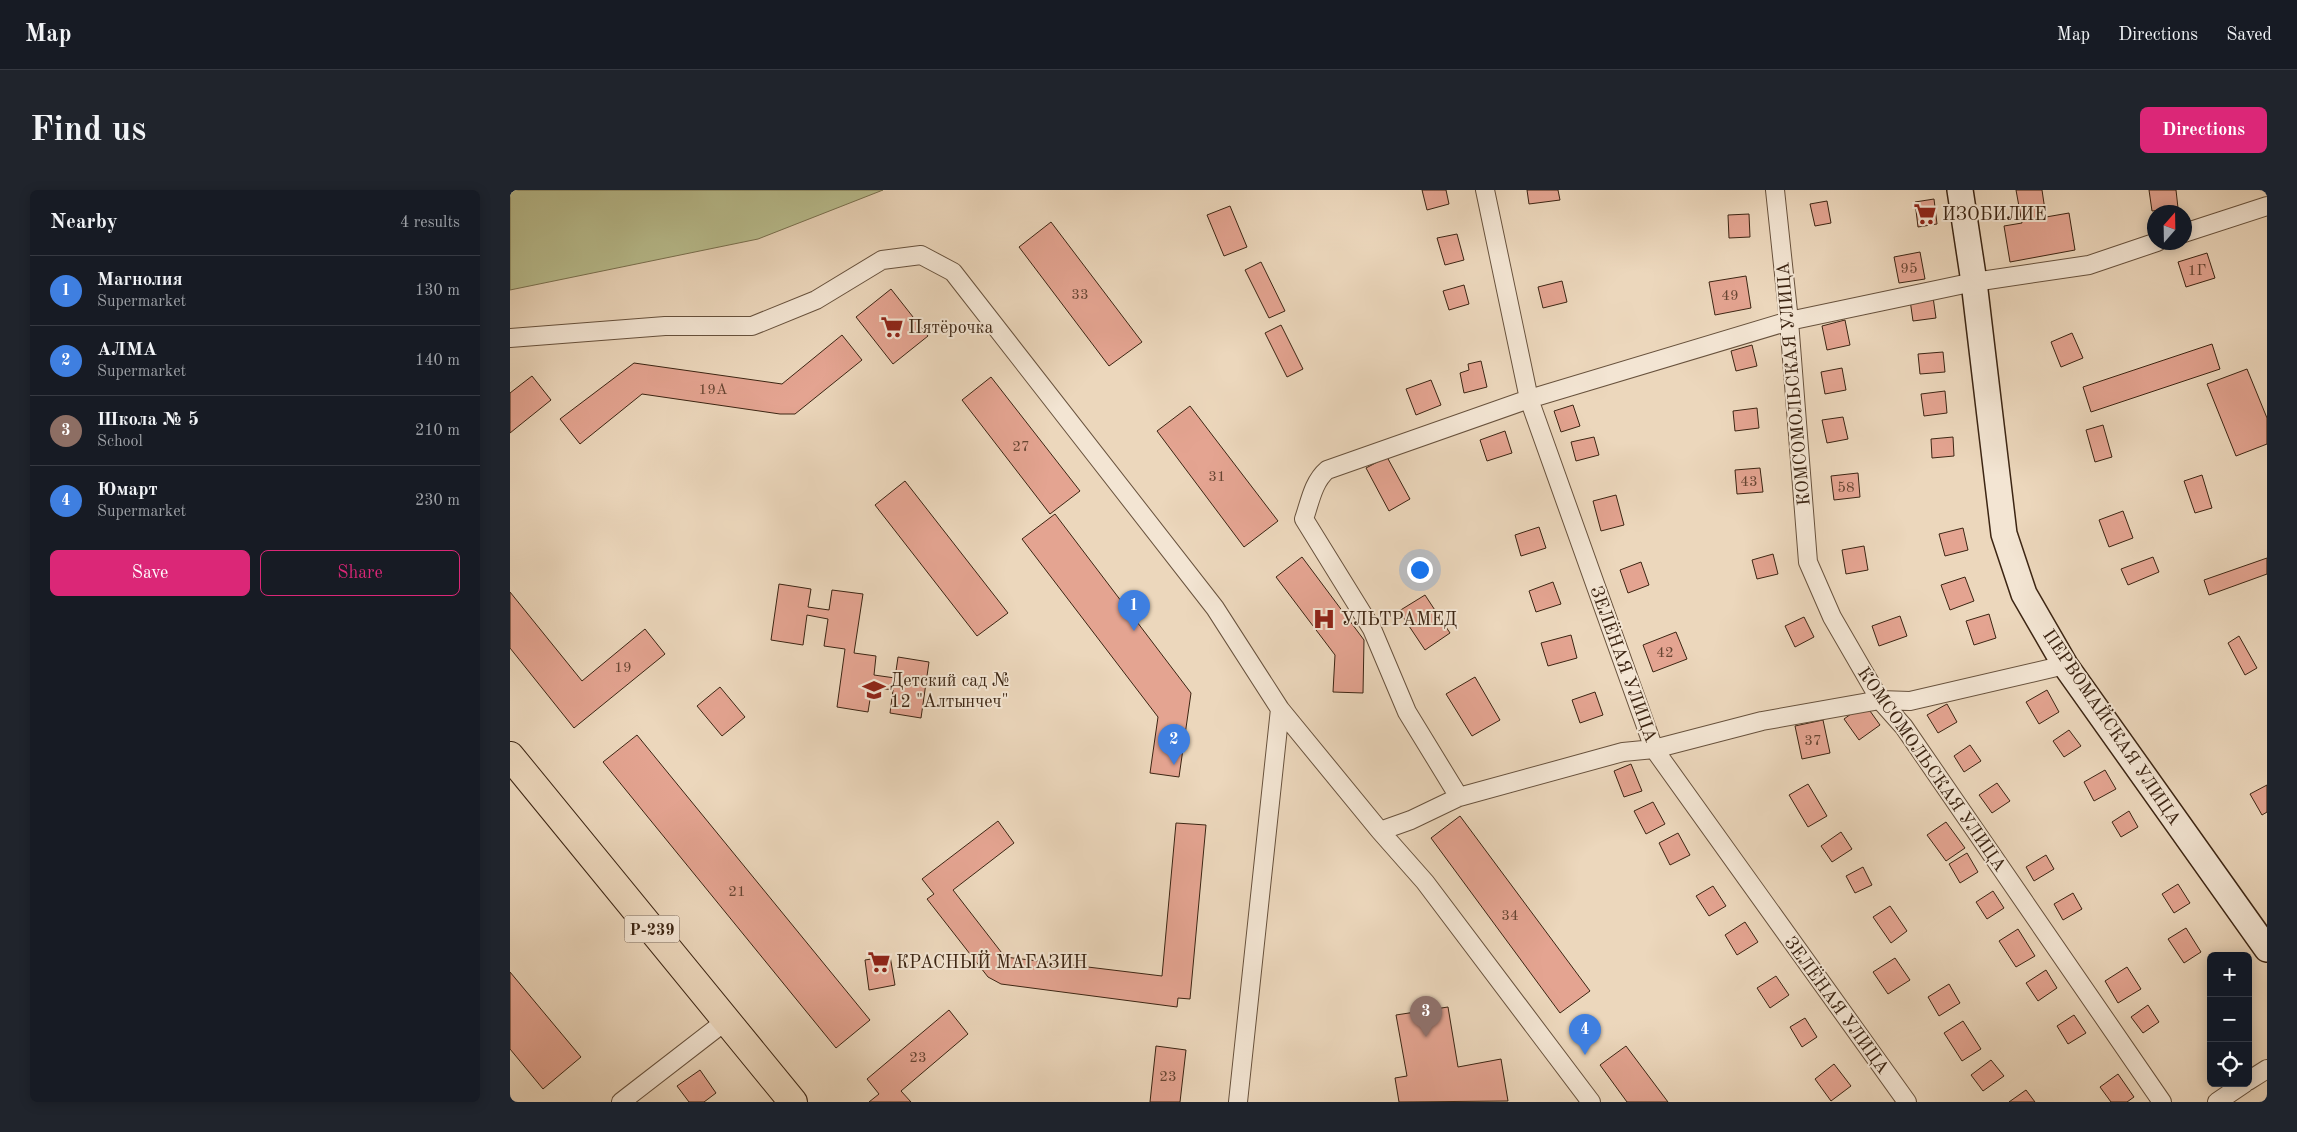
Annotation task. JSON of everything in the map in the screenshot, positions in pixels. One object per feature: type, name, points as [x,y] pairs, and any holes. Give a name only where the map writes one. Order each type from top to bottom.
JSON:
[{"type":"highway","name":"Р-239","points":[[510,756],[793,1102]]},
{"type":"street","name":"ЗЕЛЁНАЯ УЛИЦА","points":[[1485,190],[1529,399],[1654,749],[1907,1102]]},
{"type":"street","name":"КОМСОМОЛЬСКАЯ УЛИЦА","points":[[1775,190],[1789,321],[1808,562],[1832,616],[1880,700],[1904,726],[2162,1102]]},
{"type":"street","name":"ПЕРВОМАЙСКАЯ УЛИЦА","points":[[1960,190],[1974,282],[2004,534],[2024,594],[2065,665],[2267,949]]},
{"type":"street","points":[[2192,230],[2267,206]]},
{"type":"street","points":[[1459,797],[1407,712],[1372,629],[1304,519],[1315,486],[1321,476],[1328,470],[1529,399],[1789,321],[1974,282],[2089,265],[2147,245]]},
{"type":"street","points":[[510,338],[665,326],[752,326],[816,300],[882,260],[921,255],[953,272],[1215,608],[1280,709],[1380,831],[1425,882],[1591,1102]]},
{"type":"street","points":[[1380,831],[1411,820],[1459,797],[1623,752],[1654,749],[1762,721],[1880,700],[1910,701],[2065,665]]},
{"type":"street","points":[[1238,1102],[1280,709]]},
{"type":"street","points":[[621,1102],[726,1020]]},
{"type":"street","points":[[2252,1078],[2267,1069]]},
{"type":"street","points":[[2217,1102],[2239,1087]]},
{"type":"green space","points":[[510,190],[883,190],[758,239],[510,290]]},
{"type":"building","points":[[1422,190],[1446,190],[1449,204],[1427,210]]},
{"type":"building","points":[[1527,190],[1558,190],[1560,200],[1529,204]]},
{"type":"building","points":[[2016,190],[2042,190],[2046,217],[2069,213],[2075,250],[2010,262],[2004,226],[2022,223]]},
{"type":"building","points":[[2149,190],[2176,190],[2178,205],[2151,205]]},
{"type":"building","points":[[1934,199],[1937,224],[1918,227],[1915,202]]},
{"type":"building","points":[[1827,201],[1831,223],[1815,226],[1810,204]]},
{"type":"building","points":[[1230,206],[1247,247],[1224,256],[1207,215]]},
{"type":"building","points":[[1749,214],[1750,237],[1729,238],[1728,215]]},
{"type":"building","points":[[1051,222],[1142,342],[1109,366],[1019,247]]},
{"type":"building","points":[[1457,234],[1464,260],[1445,265],[1437,238]]},
{"type":"building","points":[[1920,252],[1925,279],[1899,283],[1894,257]]},
{"type":"building","points":[[2207,253],[2215,278],[2186,287],[2178,262]]},
{"type":"building","points":[[1261,262],[1285,311],[1269,318],[1245,270]]},
{"type":"building","points":[[1746,276],[1751,308],[1715,315],[1709,282]]},
{"type":"building","points":[[1562,281],[1567,302],[1543,308],[1538,287]]},
{"type":"building","points":[[1464,285],[1469,304],[1449,310],[1443,291]]},
{"type":"building","points":[[891,289],[928,336],[893,364],[856,317]]},
{"type":"building","points":[[1933,297],[1936,318],[1913,321],[1910,300]]},
{"type":"building","points":[[1845,320],[1850,345],[1827,350],[1822,326]]},
{"type":"building","points":[[1281,325],[1303,369],[1287,377],[1265,333]]},
{"type":"building","points":[[2072,333],[2083,358],[2061,367],[2051,342]]},
{"type":"building","points":[[842,335],[862,360],[795,414],[780,414],[642,394],[580,444],[560,419],[634,363],[782,384]]},
{"type":"building","points":[[2212,344],[2220,369],[2091,412],[2083,387]]},
{"type":"building","points":[[1752,345],[1757,366],[1736,371],[1731,351]]},
{"type":"building","points":[[1943,352],[1945,372],[1920,374],[1918,354]]},
{"type":"building","points":[[1481,361],[1487,387],[1464,393],[1460,373],[1469,370],[1468,364]]},
{"type":"building","points":[[1842,368],[1846,390],[1825,394],[1821,372]]},
{"type":"building","points":[[2247,369],[2267,418],[2267,444],[2236,456],[2207,384]]},
{"type":"building","points":[[532,376],[551,400],[510,433],[510,393]]},
{"type":"building","points":[[991,377],[1080,491],[1050,514],[962,400]]},
{"type":"building","points":[[1431,380],[1441,405],[1416,415],[1406,389]]},
{"type":"building","points":[[1945,391],[1947,413],[1924,416],[1921,394]]},
{"type":"building","points":[[1573,405],[1580,426],[1561,432],[1554,411]]},
{"type":"building","points":[[1190,406],[1278,521],[1244,547],[1157,431]]},
{"type":"building","points":[[1757,408],[1759,428],[1735,431],[1733,411]]},
{"type":"building","points":[[1843,417],[1848,439],[1827,443],[1822,420]]},
{"type":"building","points":[[2103,425],[2112,457],[2095,462],[2086,430]]},
{"type":"building","points":[[1505,431],[1512,453],[1487,461],[1480,440]]},
{"type":"building","points":[[1594,437],[1599,455],[1576,461],[1571,442]]},
{"type":"building","points":[[1953,437],[1954,456],[1932,458],[1931,439]]},
{"type":"building","points":[[1387,457],[1410,499],[1389,511],[1366,468]]},
{"type":"building","points":[[1760,468],[1763,492],[1737,494],[1735,470]]},
{"type":"building","points":[[1858,473],[1860,497],[1834,500],[1831,476]]},
{"type":"building","points":[[2202,475],[2212,508],[2195,513],[2184,481]]},
{"type":"building","points":[[905,481],[1008,613],[977,636],[875,505]]},
{"type":"building","points":[[1616,495],[1624,525],[1601,531],[1593,501]]},
{"type":"building","points":[[2123,511],[2133,538],[2109,547],[2099,520]]},
{"type":"building","points":[[1055,514],[1191,693],[1179,777],[1150,773],[1158,717],[1022,539]]},
{"type":"building","points":[[1539,527],[1546,548],[1521,556],[1515,535]]},
{"type":"building","points":[[1963,528],[1968,550],[1945,556],[1939,534]]},
{"type":"building","points":[[1864,546],[1868,570],[1846,574],[1842,550]]},
{"type":"building","points":[[1773,554],[1778,574],[1757,579],[1752,560]]},
{"type":"building","points":[[1302,557],[1364,640],[1363,693],[1333,692],[1335,655],[1276,577]]},
{"type":"building","points":[[2153,557],[2159,572],[2128,585],[2121,569]]},
{"type":"building","points":[[2267,558],[2267,574],[2209,595],[2204,580]]},
{"type":"building","points":[[1641,562],[1649,585],[1628,593],[1620,570]]},
{"type":"building","points":[[1965,577],[1974,601],[1950,610],[1941,585]]},
{"type":"building","points":[[1553,582],[1561,604],[1536,612],[1529,591]]},
{"type":"building","points":[[779,584],[811,589],[808,607],[829,610],[832,590],[863,594],[854,653],[876,656],[874,675],[895,678],[898,657],[929,662],[921,718],[890,713],[893,690],[872,687],[868,712],[837,707],[845,649],[824,646],[828,619],[807,615],[803,645],[771,640]]},
{"type":"building","points":[[510,592],[582,681],[645,629],[665,654],[574,728],[510,648]]},
{"type":"building","points":[[1425,595],[1450,633],[1425,650],[1399,611]]},
{"type":"building","points":[[1989,614],[1996,638],[1974,645],[1966,621]]},
{"type":"building","points":[[1900,616],[1907,636],[1879,646],[1872,626]]},
{"type":"building","points":[[1804,617],[1814,637],[1795,647],[1785,626]]},
{"type":"building","points":[[1676,632],[1687,659],[1653,672],[1643,645]]},
{"type":"building","points":[[1571,635],[1577,658],[1548,666],[1541,643]]},
{"type":"building","points":[[2239,636],[2257,668],[2245,675],[2228,643]]},
{"type":"building","points":[[1475,677],[1500,720],[1472,736],[1446,694]]},
{"type":"building","points":[[720,687],[745,717],[722,736],[697,706]]},
{"type":"building","points":[[2047,690],[2059,712],[2039,724],[2026,702]]},
{"type":"building","points":[[1595,692],[1603,715],[1580,723],[1572,700]]},
{"type":"building","points":[[1865,704],[1880,725],[1859,740],[1844,719]]},
{"type":"building","points":[[1947,704],[1957,722],[1938,733],[1927,715]]},
{"type":"building","points":[[1823,720],[1830,753],[1802,759],[1795,726]]},
{"type":"building","points":[[2069,730],[2081,746],[2064,757],[2053,741]]},
{"type":"building","points":[[637,735],[870,1020],[836,1048],[603,762]]},
{"type":"building","points":[[1970,745],[1981,761],[1964,772],[1954,756]]},
{"type":"building","points":[[1631,764],[1642,791],[1624,797],[1614,771]]},
{"type":"building","points":[[2105,770],[2116,789],[2094,801],[2084,782]]},
{"type":"building","points":[[1997,783],[2010,801],[1992,813],[1979,795]]},
{"type":"building","points":[[1808,784],[1827,816],[1808,827],[1789,795]]},
{"type":"building","points":[[2267,785],[2267,812],[2262,815],[2250,794]]},
{"type":"building","points":[[1653,802],[1665,824],[1646,834],[1634,811]]},
{"type":"building","points":[[2129,811],[2138,827],[2121,837],[2112,822]]},
{"type":"building","points":[[1460,816],[1590,991],[1560,1013],[1431,838]]},
{"type":"building","points":[[998,821],[1014,843],[953,890],[1005,957],[1162,976],[1176,823],[1206,825],[1190,999],[1178,998],[1177,1007],[1001,984],[988,977],[927,899],[934,894],[922,879]]},
{"type":"building","points":[[1946,822],[1965,848],[1946,861],[1927,835]]},
{"type":"building","points":[[1841,832],[1852,849],[1832,862],[1821,846]]},
{"type":"building","points":[[1678,833],[1690,855],[1670,865],[1659,843]]},
{"type":"building","points":[[1967,853],[1978,872],[1960,883],[1949,864]]},
{"type":"building","points":[[2046,855],[2054,869],[2034,881],[2026,867]]},
{"type":"building","points":[[1863,867],[1872,885],[1855,893],[1846,876]]},
{"type":"building","points":[[2178,884],[2190,903],[2174,913],[2162,894]]},
{"type":"building","points":[[1713,886],[1726,906],[1709,916],[1696,896]]},
{"type":"building","points":[[1993,891],[2004,908],[1987,919],[1976,902]]},
{"type":"building","points":[[2073,893],[2082,909],[2063,920],[2054,904]]},
{"type":"building","points":[[1890,906],[1907,931],[1891,943],[1873,917]]},
{"type":"building","points":[[1745,922],[1758,942],[1737,955],[1725,935]]},
{"type":"building","points":[[2186,928],[2201,952],[2184,963],[2168,939]]},
{"type":"building","points":[[2018,929],[2035,956],[2016,967],[1999,941]]},
{"type":"building","points":[[890,956],[895,985],[869,990],[865,960]]},
{"type":"building","points":[[1895,958],[1910,980],[1888,994],[1873,972]]},
{"type":"building","points":[[2127,967],[2141,989],[2118,1003],[2105,981]]},
{"type":"building","points":[[2046,970],[2057,988],[2038,1001],[2026,983]]},
{"type":"building","points":[[510,972],[581,1057],[543,1089],[510,1049]]},
{"type":"building","points":[[1776,976],[1789,995],[1770,1008],[1757,988]]},
{"type":"building","points":[[1949,984],[1960,1003],[1939,1016],[1928,997]]},
{"type":"building","points":[[2148,1005],[2159,1022],[2143,1033],[2131,1017]]},
{"type":"building","points":[[1448,1007],[1458,1067],[1501,1059],[1508,1101],[1399,1102],[1395,1078],[1407,1076],[1396,1015]]},
{"type":"building","points":[[949,1010],[968,1034],[901,1091],[911,1102],[869,1102],[879,1094],[867,1079]]},
{"type":"building","points":[[2074,1015],[2086,1033],[2068,1044],[2057,1026]]},
{"type":"building","points":[[1805,1018],[1817,1037],[1802,1047],[1790,1027]]},
{"type":"building","points":[[1963,1021],[1981,1049],[1962,1061],[1944,1033]]},
{"type":"building","points":[[1156,1046],[1186,1050],[1180,1102],[1150,1102]]},
{"type":"building","points":[[1626,1046],[1668,1102],[1627,1102],[1600,1065]]},
{"type":"building","points":[[1991,1060],[2004,1076],[1983,1091],[1971,1075]]},
{"type":"building","points":[[1834,1064],[1851,1086],[1831,1101],[1815,1079]]},
{"type":"building","points":[[700,1070],[716,1093],[704,1102],[689,1102],[677,1086]]},
{"type":"building","points":[[2118,1074],[2134,1097],[2127,1102],[2111,1102],[2100,1087]]},
{"type":"building","points":[[2026,1090],[2035,1102],[2009,1102]]},
{"type":"place","name":"ИЗОБИЛИЕ","points":[[1925,214]]},
{"type":"place","name":"Пятёрочка","points":[[892,327]]},
{"type":"place","name":"УЛЬТРАМЕД","points":[[1324,619]]},
{"type":"place","name":"Магнолия","points":[[1134,631]]},
{"type":"place","name":"Детский сад № 12 \"Алтынчеч\"","points":[[874,690]]},
{"type":"place","name":"АЛМА","points":[[1174,765]]},
{"type":"place","name":"КРАСНЫЙ МАГАЗИН","points":[[879,962]]},
{"type":"place","name":"Школа № 5","points":[[1426,1037]]},
{"type":"place","name":"Юмарт","points":[[1585,1055]]}]
